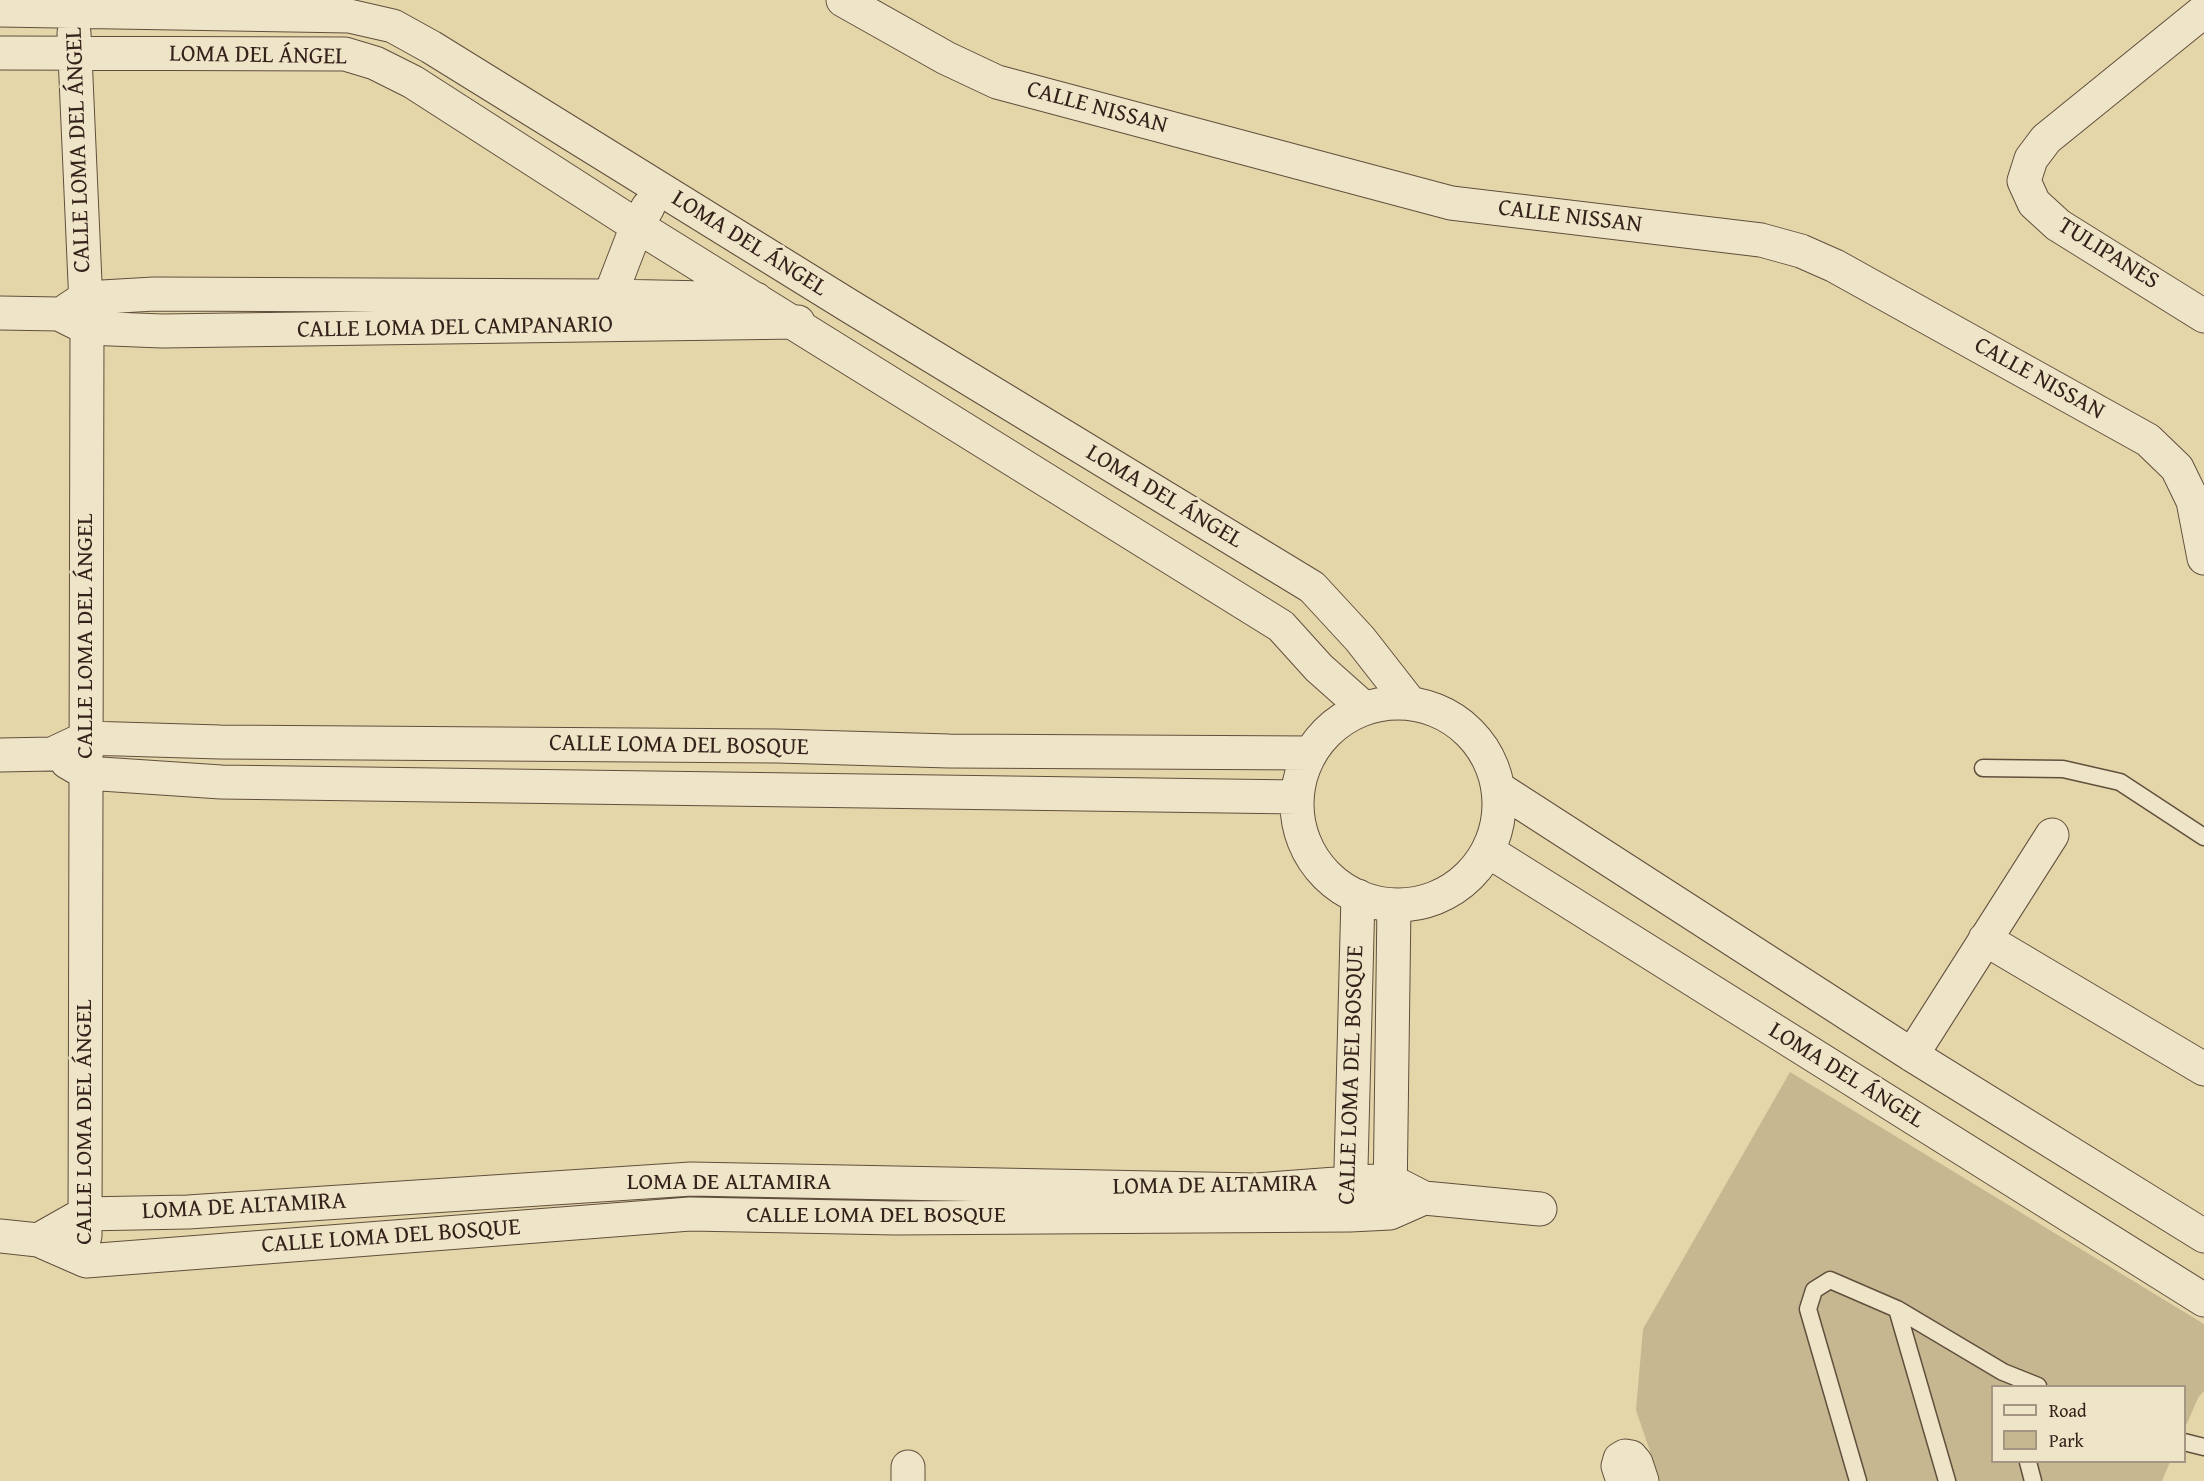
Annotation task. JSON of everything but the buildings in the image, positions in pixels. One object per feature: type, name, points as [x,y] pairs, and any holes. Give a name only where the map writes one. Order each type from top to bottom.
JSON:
[{"type":"street","name":"CALLE NISSAN","points":[[843,0],[946,58],[997,82],[1451,203],[1761,240],[1801,251],[1845,271],[2148,440],[2177,468],[2185,484],[2193,501],[2204,558]]},
{"type":"street","name":"LOMA DEL ÁNGEL","points":[[0,10],[350,16],[393,26],[431,47],[851,307],[1312,587],[1360,639],[1410,703]]},
{"type":"street","name":"CALLE LOMA DEL ÁNGEL","points":[[74,10],[77,313],[86,738],[84,1214],[86,1261]]},
{"type":"street","name":"TULIPANES","points":[[2199,306],[2058,225],[2034,203],[2024,181],[2031,159],[2046,140],[2204,11]]},
{"type":"street","name":"LOMA DEL ÁNGEL","points":[[0,53],[345,54],[375,63],[413,82],[793,324],[1281,626],[1319,668],[1364,708]]},
{"type":"street","points":[[610,296],[637,226],[659,189]]},
{"type":"street","name":"CALLE LOMA DEL CAMPANARIO","points":[[77,313],[154,294],[757,299],[812,282]]},
{"type":"street","name":"CALLE LOMA DEL CAMPANARIO","points":[[0,313],[77,313],[162,331],[793,324],[851,307]]},
{"type":"street","points":[[1387,703],[1410,703],[1441,712],[1468,731],[1488,757],[1498,788],[1499,820],[1488,851],[1471,874],[1449,892],[1423,903],[1394,905],[1376,903],[1358,896],[1333,881],[1314,860],[1302,834],[1297,797],[1301,774],[1310,753],[1325,734],[1343,718],[1364,708],[1387,703]]},
{"type":"street","name":"CALLE LOMA DEL BOSQUE","points":[[0,755],[52,754],[86,738],[220,742],[765,746],[949,751],[1310,753]]},
{"type":"street","name":"CALLE LOMA DEL BOSQUE","points":[[52,754],[86,773],[221,782],[1297,797]]},
{"type":"street","points":[[1498,788],[1912,1055],[2204,1236]]},
{"type":"street","points":[[1912,1055],[2052,835]]},
{"type":"street","name":"LOMA DEL ÁNGEL","points":[[1488,851],[2204,1300]]},
{"type":"street","name":"CALLE LOMA DEL BOSQUE","points":[[86,1261],[690,1214],[896,1218],[1349,1199],[1358,896]]},
{"type":"street","name":"CALLE LOMA DEL BOSQUE","points":[[1390,1213],[1394,905]]},
{"type":"street","points":[[1985,939],[2204,1070]]},
{"type":"street","name":"LOMA DE ALTAMIRA","points":[[38,1240],[84,1214],[188,1212],[691,1179],[1256,1190],[1349,1199],[1390,1213],[1424,1198]]},
{"type":"street","name":"LOMA DE ALTAMIRA","points":[[1349,1199],[1389,1180],[1424,1198],[1540,1209]]},
{"type":"street","points":[[0,1236],[38,1240],[86,1261]]},
{"type":"street","points":[[1623,1481],[1618,1466],[1620,1459],[1625,1456],[1631,1457],[1636,1463],[1642,1481]]},
{"type":"lane","points":[[1983,768],[2063,769],[2120,782],[2204,837]]},
{"type":"lane","points":[[1858,1481],[1808,1309],[1814,1290],[1830,1280],[1897,1309],[2005,1379],[2033,1385]]},
{"type":"lane","points":[[1897,1309],[1947,1481]]},
{"type":"lane","points":[[2186,1442],[2204,1447]]},
{"type":"lane","points":[[2028,1463],[2033,1481]]},
{"type":"green space","points":[[1790,1072],[2204,1324],[2204,1391],[2198,1398],[2186,1426],[2186,1385],[1991,1385],[1991,1463],[2170,1463],[2162,1481],[1660,1481],[1636,1410],[1643,1329]]}]
